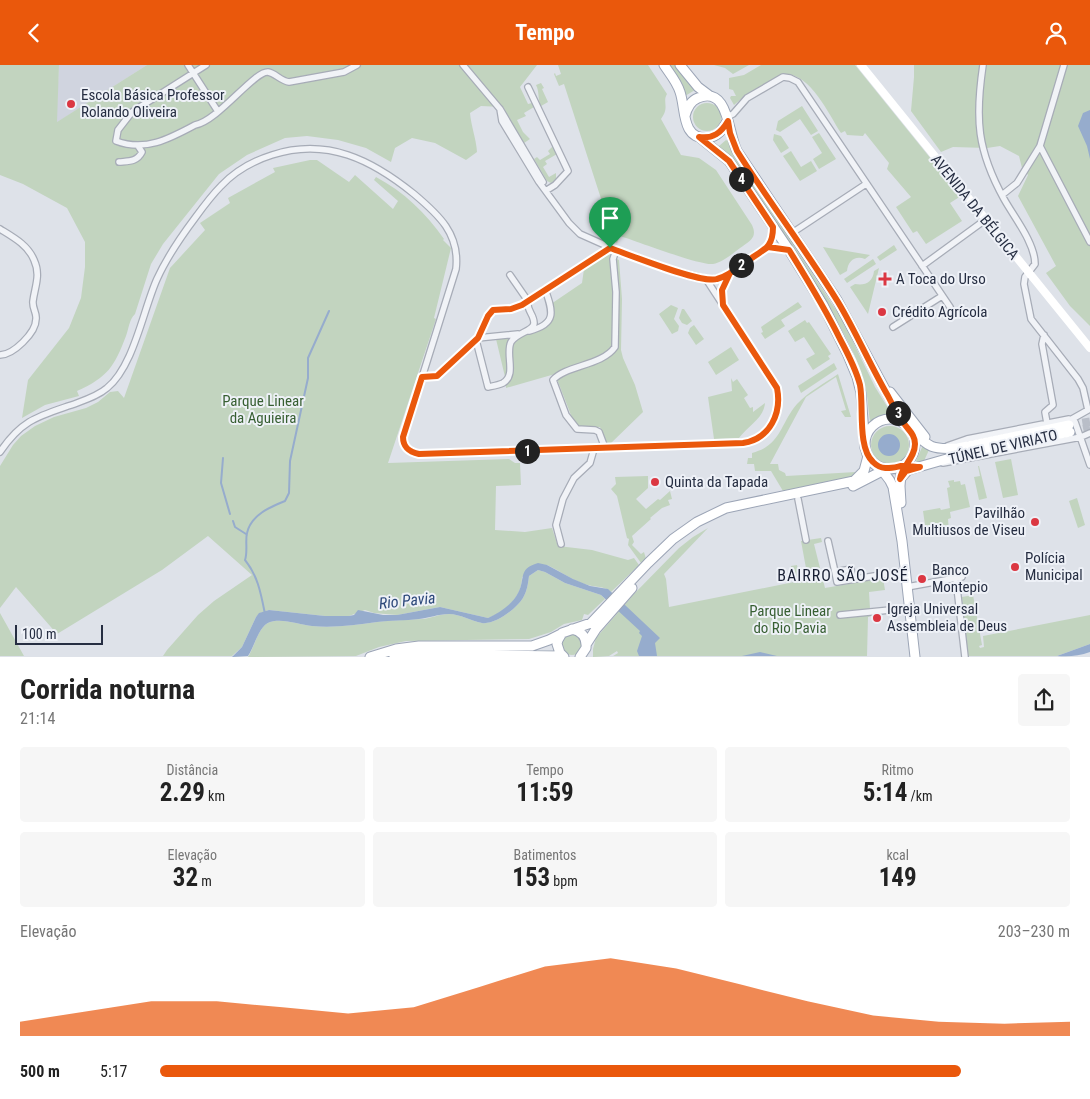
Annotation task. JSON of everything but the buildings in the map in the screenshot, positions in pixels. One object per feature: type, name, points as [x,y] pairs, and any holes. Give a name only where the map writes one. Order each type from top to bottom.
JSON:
[{"type":"main road","points":[[580,657],[600,619],[663,549],[697,522],[726,508],[854,481],[864,471],[868,455],[861,393],[854,367],[819,298],[729,161],[687,127],[680,92],[664,65]]},
{"type":"main road","points":[[680,65],[698,87],[723,104],[730,133],[737,151],[845,313],[878,378],[914,437],[913,453],[900,479],[902,541]]},
{"type":"main road","name":"AVENIDA DA BÉLGICA","points":[[861,65],[1090,348]]},
{"type":"main road","points":[[685,116],[690,103],[696,99],[710,96]]},
{"type":"main road","points":[[699,137],[705,138],[717,135],[722,130],[727,119]]},
{"type":"main road","points":[[878,378],[923,435],[941,449]]},
{"type":"main road","points":[[916,657],[902,541],[891,481],[884,470],[868,455],[865,440],[873,426],[879,422],[896,420],[907,426],[929,446],[941,449]]},
{"type":"main road","name":"TÚNEL DE VIRIATO","points":[[941,449],[958,448],[1072,426]]},
{"type":"main road","name":"TÚNEL DE VIRIATO","points":[[923,466],[1072,426]]},
{"type":"main road","points":[[856,486],[884,470],[894,469],[906,464],[923,466]]},
{"type":"main road","points":[[900,479],[906,471],[923,466]]},
{"type":"main road","points":[[627,589],[666,553],[702,525],[729,513],[882,479],[890,483],[892,487]]},
{"type":"main road","points":[[370,657],[386,651],[408,647],[532,645],[600,619]]},
{"type":"main road","points":[[564,656],[560,653],[557,644],[560,636],[568,630],[580,632],[587,643]]},
{"type":"main road","points":[[394,657],[424,654],[564,656]]},
{"type":"street","points":[[188,65],[218,110]]},
{"type":"street","points":[[206,65],[132,112],[118,129],[116,141],[126,145],[155,144],[195,125],[202,124],[219,112],[264,72],[289,82],[344,71],[357,65]]},
{"type":"street","points":[[463,65],[500,109],[554,202]]},
{"type":"street","points":[[983,65],[978,94],[978,124],[984,157],[1034,254],[1035,264],[1024,279],[1031,319],[1083,388],[1088,410],[1072,426]]},
{"type":"street","points":[[1002,195],[1017,183],[1040,146],[1064,65]]},
{"type":"street","points":[[727,119],[747,98],[783,77],[794,79],[800,84],[950,307]]},
{"type":"street","points":[[528,87],[568,171],[555,185],[547,190]]},
{"type":"street","points":[[500,109],[502,121],[535,175],[574,229],[613,249],[675,271],[716,280],[730,273],[768,247],[772,238],[773,227]]},
{"type":"street","points":[[119,162],[132,161],[140,157],[142,152],[138,145]]},
{"type":"street","points":[[1040,146],[1090,242]]},
{"type":"street","points":[[0,452],[8,440],[24,424],[43,414],[95,396],[114,383],[133,347],[156,281],[175,245],[220,186],[250,164],[282,152],[296,149],[327,149],[345,153],[367,162],[390,175],[424,202],[448,229],[456,247],[456,269],[403,437],[404,445],[419,454],[743,443],[758,438],[771,426],[778,409],[776,385],[706,279]]},
{"type":"street","points":[[792,233],[866,184]]},
{"type":"street","points":[[922,265],[985,220]]},
{"type":"street","points":[[0,229],[26,248],[34,260],[38,271],[32,305],[37,317],[36,325],[14,351],[0,355]]},
{"type":"street","points":[[768,247],[789,250]]},
{"type":"street","points":[[422,377],[437,376],[477,339],[493,310],[514,309],[613,249]]},
{"type":"street","points":[[605,448],[599,432],[577,429],[566,415],[553,380],[562,374],[599,359],[615,347],[616,292],[613,249]]},
{"type":"street","points":[[722,290],[730,273]]},
{"type":"street","points":[[510,275],[528,301],[528,308],[534,323],[532,328],[527,331]]},
{"type":"street","points":[[716,280],[722,290],[723,305]]},
{"type":"street","points":[[477,339],[519,334],[546,325],[551,317],[551,307],[545,289]]},
{"type":"street","points":[[893,327],[942,295]]},
{"type":"street","points":[[477,339],[488,387],[506,381],[510,369],[510,346],[513,339],[519,334]]},
{"type":"street","points":[[1044,335],[1042,344],[1053,405],[1045,412],[1047,423]]},
{"type":"street","points":[[941,449],[967,439],[1047,423],[1072,426],[1081,437],[1090,465]]},
{"type":"street","points":[[1051,443],[1073,436],[1076,433],[1072,426]]},
{"type":"street","points":[[923,466],[1051,443],[1081,437],[1090,433]]},
{"type":"street","points":[[561,544],[556,525],[563,499],[574,478],[590,463],[594,449]]},
{"type":"street","points":[[798,499],[806,540]]},
{"type":"street","points":[[828,541],[837,582],[905,571]]},
{"type":"street","points":[[835,572],[852,569],[853,579]]},
{"type":"street","points":[[907,587],[956,579],[963,577],[963,572]]},
{"type":"street","points":[[956,579],[965,657]]},
{"type":"street","points":[[840,615],[910,607]]},
{"type":"shaded area","name":"Escola Básica Professor Rolando Oliveira","points":[[59,65],[147,65],[56,123]]},
{"type":"green space","points":[[0,65],[59,65],[57,122],[147,65],[537,65],[520,87],[528,104],[532,103],[534,107],[524,113],[526,116],[517,120],[523,132],[530,139],[524,143],[503,107],[481,106],[470,113],[477,152],[466,160],[435,143],[412,138],[395,148],[391,162],[366,148],[338,140],[307,136],[285,138],[247,155],[219,174],[163,244],[151,264],[135,314],[130,321],[118,356],[109,370],[96,381],[77,391],[79,396],[45,405],[22,418],[28,380],[69,328],[81,298],[85,267],[85,242],[67,208],[23,184],[0,175]]},
{"type":"green space","points":[[558,65],[648,65],[667,94],[665,100],[666,108],[661,119],[681,155],[699,158],[716,170],[752,225],[754,235],[751,240],[725,259],[713,264],[706,264],[620,236],[617,243],[615,242],[564,84],[559,86],[554,74],[556,76],[561,74]]},
{"type":"green space","points":[[670,65],[676,65],[695,90],[685,96],[682,83]]},
{"type":"green space","points":[[714,65],[749,65],[733,74],[725,68]]},
{"type":"green space","points":[[761,65],[855,65],[961,196],[950,203],[962,221],[926,244],[917,231],[913,233],[896,207],[911,197],[887,169],[889,163],[865,133],[863,136],[847,135],[845,131],[841,133],[817,95],[802,80],[793,75],[783,74],[747,94],[734,105],[730,98],[731,96],[736,96],[733,90],[729,89],[729,78],[744,75]]},
{"type":"green space","points":[[914,65],[1090,65],[1090,326],[1070,306],[1046,273],[1056,266],[1018,196],[1028,175],[1022,168],[1019,156],[1000,146],[987,148],[953,147],[941,152],[911,111]]},
{"type":"green space","points":[[541,83],[548,102],[541,106],[536,85]]},
{"type":"green space","points":[[707,103],[717,107],[721,117],[717,127],[707,131],[697,127],[693,117],[697,107]]},
{"type":"green space","points":[[802,106],[818,131],[811,135],[800,119],[780,132],[776,130],[778,121]]},
{"type":"green space","points":[[819,133],[836,159],[819,169],[813,159],[822,153],[812,137]]},
{"type":"green space","points":[[774,134],[781,136],[789,148],[781,153],[773,140]]},
{"type":"green space","points":[[726,140],[842,319],[875,387],[890,411],[889,414],[870,421],[864,382],[856,359],[844,335],[819,291],[719,148]]},
{"type":"green space","points":[[553,146],[557,154],[545,161],[547,164],[543,167],[549,177],[556,173],[556,180],[551,183],[547,181],[534,159],[537,157],[540,160],[550,154],[548,151]]},
{"type":"green space","points":[[791,151],[801,167],[811,161],[817,171],[800,181],[783,156]]},
{"type":"green space","name":"Parque Linear da Aguieira","points":[[317,160],[349,182],[355,175],[393,209],[398,201],[374,180],[376,177],[386,183],[405,196],[422,212],[451,248],[434,318],[436,319],[388,463],[509,459],[515,463],[520,463],[521,485],[496,486],[495,530],[525,532],[552,528],[558,546],[592,550],[628,560],[634,558],[639,565],[611,592],[605,588],[580,582],[547,565],[522,577],[519,591],[512,602],[488,618],[440,607],[397,615],[374,613],[365,610],[349,616],[325,616],[269,610],[260,613],[256,617],[242,647],[232,656],[163,656],[198,615],[214,601],[252,575],[208,536],[162,570],[57,634],[16,587],[0,608],[0,466],[13,445],[21,436],[35,426],[54,417],[86,408],[98,402],[110,392],[118,391],[124,398],[170,268],[205,230],[200,223],[230,203],[228,198],[275,172],[273,168]]},
{"type":"green space","points":[[894,245],[897,250],[880,261],[877,257]]},
{"type":"green space","points":[[823,247],[870,255],[865,259],[855,258],[849,264],[847,271],[840,275]]},
{"type":"green space","points":[[607,253],[619,260],[622,299],[621,350],[643,412],[608,446],[600,427],[576,428],[555,374],[506,388],[496,339],[509,337],[548,323],[551,304],[582,283],[584,269]]},
{"type":"green space","points":[[873,259],[876,264],[847,283],[844,279]]},
{"type":"green space","points":[[879,268],[868,314],[850,287],[855,284],[868,282],[872,278],[874,271]]},
{"type":"green space","points":[[798,302],[802,307],[781,320],[785,326],[765,339],[761,333],[763,332],[761,327]]},
{"type":"green space","points":[[671,305],[678,308],[674,319],[679,326],[678,331],[672,334],[659,314]]},
{"type":"green space","points":[[682,309],[684,309],[692,321],[687,325],[682,323],[679,318]]},
{"type":"green space","points":[[805,320],[807,323],[809,322],[831,354],[828,356],[830,359],[813,370],[806,359],[815,354],[804,337],[795,342],[788,331]]},
{"type":"green space","points":[[694,325],[704,339],[696,345],[688,333]]},
{"type":"green space","points":[[731,347],[739,360],[716,375],[708,362]]},
{"type":"green space","points":[[834,363],[837,369],[801,393],[798,386]]},
{"type":"green space","points":[[838,374],[851,417],[845,417],[841,411],[846,410],[836,377],[806,397],[770,464],[778,464],[779,470],[785,473],[786,476],[856,472],[852,477],[844,480],[783,491],[771,471],[755,471],[754,464],[747,464],[748,458],[752,458],[752,453],[762,450],[775,439],[801,400]]},
{"type":"green space","points":[[731,378],[733,382],[737,379],[748,395],[744,398],[750,408],[753,407],[753,412],[765,403],[764,408],[759,418],[739,438],[714,439],[708,397],[732,391]]},
{"type":"green space","points":[[890,426],[897,427],[903,432],[908,438],[908,452],[903,458],[897,463],[890,464],[883,463],[877,458],[872,452],[871,445],[872,438],[877,432],[883,427]]},
{"type":"green space","points":[[923,445],[929,450],[923,463],[917,464],[916,461]]},
{"type":"green space","points":[[1011,459],[1018,495],[1003,498],[995,462]]},
{"type":"green space","points":[[978,466],[987,498],[979,500],[974,477],[980,476]]},
{"type":"green space","points":[[648,476],[648,488],[636,499],[646,509],[670,491],[672,499],[668,500],[670,505],[662,508],[632,536],[634,542],[632,545],[641,554],[644,552],[646,559],[641,563],[628,545],[629,539],[627,538],[617,496],[611,489],[616,484],[615,477]]},
{"type":"green space","points":[[954,480],[954,482],[960,481],[961,485],[965,484],[970,507],[950,512],[951,518],[948,519],[949,532],[931,536],[930,531],[926,532],[923,511],[950,508],[947,488],[950,487],[948,481]]},
{"type":"green space","points":[[1077,498],[1085,525],[1078,528],[1069,501]]},
{"type":"green space","name":"Parque Linear do Rio Pavia","points":[[708,528],[664,574],[669,607],[794,582],[791,566],[797,565],[800,581],[808,579],[801,541],[821,538],[822,542],[814,544],[825,588],[883,578],[885,590],[869,592],[870,609],[838,612],[838,616],[872,614],[872,616],[868,617],[867,656],[613,656],[618,653],[617,651],[609,656],[593,657],[596,638],[633,595],[679,548]]},
{"type":"green space","points":[[538,570],[565,583],[601,595],[605,599],[588,615],[584,614],[582,620],[564,624],[551,632],[529,639],[406,641],[379,647],[356,656],[248,657],[263,627],[275,621],[320,627],[423,619],[449,614],[487,623],[499,619],[520,602],[528,585],[529,576]]},
{"type":"green space","points":[[973,595],[982,645],[979,646],[980,648],[984,647],[983,636],[1090,615],[1090,644],[1057,656],[968,656],[962,597]]},
{"type":"green space","points":[[0,613],[24,656],[0,656]]},
{"type":"green space","points":[[572,633],[580,636],[583,644],[580,652],[572,655],[564,652],[561,644],[564,636]]},
{"type":"water","points":[[1090,110],[1090,159],[1087,146],[1078,126],[1083,113]]},
{"type":"water","points":[[889,434],[897,437],[900,445],[897,453],[889,456],[881,453],[878,445],[881,437]]},
{"type":"water","points":[[538,563],[547,565],[590,586],[608,589],[660,638],[655,643],[657,656],[639,656],[637,651],[642,636],[639,633],[640,631],[601,595],[565,583],[538,570],[529,576],[528,585],[520,602],[499,619],[487,623],[449,614],[414,620],[320,627],[275,621],[263,627],[248,656],[232,657],[242,647],[259,613],[269,610],[325,616],[349,616],[354,615],[358,610],[383,615],[397,615],[440,607],[488,618],[501,611],[513,601],[520,588],[525,571],[531,565]]},
{"type":"water","points":[[1090,644],[1090,652],[1074,656],[1057,656]]},
{"type":"water","points":[[760,652],[777,656],[742,656]]},
{"type":"waterway","points":[[265,614],[256,579],[245,560],[247,533],[257,517],[267,509],[285,501],[289,493],[290,461],[308,378],[308,358],[329,311]]},
{"type":"waterway","points":[[223,458],[221,483],[230,514]]},
{"type":"waterway","points":[[233,521],[235,527],[246,534]]},
{"type":"tunnel","points":[[1069,425],[1090,422]]},
{"type":"tunnel","points":[[1070,432],[1090,428]]},
{"type":"place","name":"Escola Básica Professor Rolando Oliveira","points":[[71,104]]},
{"type":"place","name":"A Toca do Urso","points":[[885,279]]},
{"type":"place","name":"Crédito Agrícola","points":[[882,312]]},
{"type":"place","name":"Quinta da Tapada","points":[[655,482]]},
{"type":"place","name":"Pavilhão Multiusos de Viseu","points":[[1035,522]]},
{"type":"place","name":"Polícia Municipal","points":[[1015,567]]},
{"type":"place","name":"Banco Montepio","points":[[922,579]]},
{"type":"place","name":"Igreja Universal Assembleia de Deus","points":[[877,618]]},
{"type":"district","name":"BAIRRO SÃO JOSÉ","points":[[843,575]]},
{"type":"route","points":[[610,248],[522,305],[514,309],[493,310],[488,316],[478,338],[437,376],[422,377],[403,437],[404,445],[412,453],[419,454],[542,451],[743,443],[753,441],[765,433],[776,416],[779,401],[777,388],[723,305],[722,290],[730,273],[768,247],[774,247],[789,250],[823,305],[854,367],[860,385],[863,432],[868,456],[872,462],[886,469],[902,466],[905,466],[910,467],[920,467],[906,471],[900,479],[902,472],[905,466],[909,461],[913,453],[914,437],[910,429],[903,423],[837,300],[737,151],[730,133],[728,121],[717,135],[705,138],[699,137],[729,161],[773,227],[772,238],[768,247],[716,280],[675,271],[610,248]]},
{"type":"water label","name":"Rio Pavia","points":[[407,600]]}]
